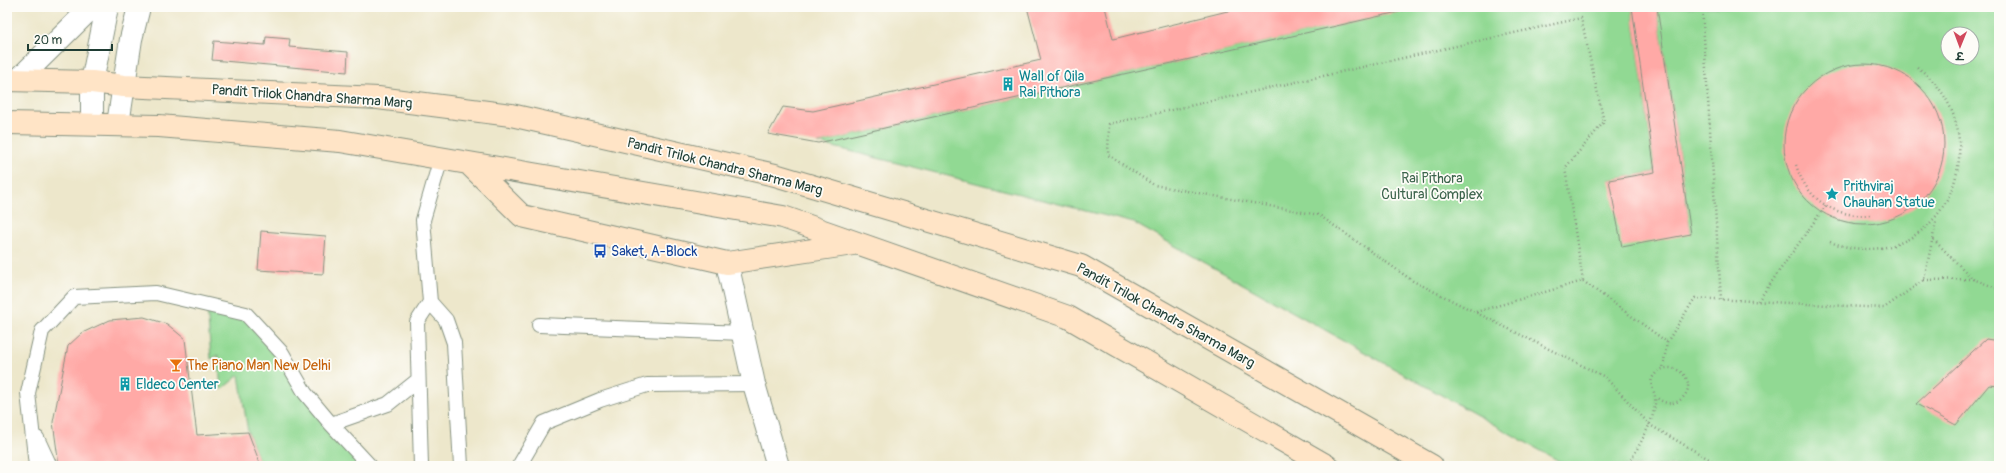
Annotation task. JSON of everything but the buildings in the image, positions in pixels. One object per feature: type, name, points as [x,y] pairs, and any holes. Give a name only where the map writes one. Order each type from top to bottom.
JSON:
[{"type":"main road","name":"Pandit Trilok Chandra Sharma Marg","points":[[12,80],[92,82],[124,86],[378,98],[503,114],[775,175],[1081,266],[1432,466]]},
{"type":"main road","points":[[7,123],[166,126],[340,141],[783,217],[1068,317],[1327,466]]},
{"type":"main road","points":[[468,163],[522,216],[727,263],[857,243]]},
{"type":"street","points":[[12,80],[92,7]]},
{"type":"street","points":[[92,124],[92,82],[107,7]]},
{"type":"street","points":[[118,124],[131,39],[139,7]]},
{"type":"street","points":[[727,263],[754,384],[778,466]]},
{"type":"lane","points":[[441,158],[423,220],[430,302],[446,320],[454,343],[461,466]]},
{"type":"lane","points":[[36,466],[28,393],[42,331],[74,297],[156,294],[246,314],[282,354],[305,393],[370,466]]},
{"type":"lane","points":[[421,466],[417,322],[430,302]]},
{"type":"lane","points":[[539,325],[743,333]]},
{"type":"lane","points":[[331,424],[388,404],[418,380]]},
{"type":"lane","points":[[519,466],[544,423],[600,400],[647,386],[754,384]]},
{"type":"lane","points":[[32,428],[50,466]]},
{"type":"path","points":[[1702,7],[1721,299]]},
{"type":"path","points":[[1667,342],[1583,281],[1565,168],[1604,122],[1582,18],[1109,124],[1108,155],[1154,185],[1319,215],[1413,281],[1605,377],[1650,425],[1721,466]]},
{"type":"path","points":[[1917,67],[1934,80],[1950,99]]},
{"type":"path","points":[[1796,165],[1801,180],[1811,194],[1826,205],[1839,212],[1855,216],[1871,215]]},
{"type":"path","points":[[1758,301],[1826,205]]},
{"type":"path","points":[[1830,242],[1854,248],[1874,249],[1888,247],[1912,239],[1939,219]]},
{"type":"path","points":[[1924,280],[1936,222]]},
{"type":"path","points":[[1933,239],[1973,280]]},
{"type":"path","points":[[1663,368],[1667,342],[1695,298],[1884,308],[1924,280],[1973,280],[1999,289]]},
{"type":"path","points":[[1476,312],[1583,281]]},
{"type":"path","points":[[1663,368],[1680,370],[1686,377],[1687,388],[1685,394],[1679,401],[1671,404],[1662,403],[1656,398],[1652,390],[1651,381],[1656,373],[1663,368]]},
{"type":"path","points":[[1627,466],[1650,425],[1656,398]]},
{"type":"green space","name":"Rai Pithora Cultural Complex","points":[[1419,7],[1632,7],[1655,172],[1609,180],[1691,234],[1657,7],[1999,7],[1999,466],[1568,466],[1134,223],[818,143]]},
{"type":"green space","points":[[207,306],[258,321],[295,386],[364,466],[261,466],[248,432],[239,375],[221,390],[218,355],[211,359]]},
{"type":"place","name":"Wall of Qila Rai Pithora","points":[[1008,84]]},
{"type":"place","name":"Prithviraj Chauhan Statue","points":[[1832,194]]},
{"type":"place","name":"Saket, A-Block","points":[[600,251]]},
{"type":"place","name":"The Piano Man New Delhi","points":[[176,365]]},
{"type":"place","name":"Eldeco Center","points":[[125,384]]}]
